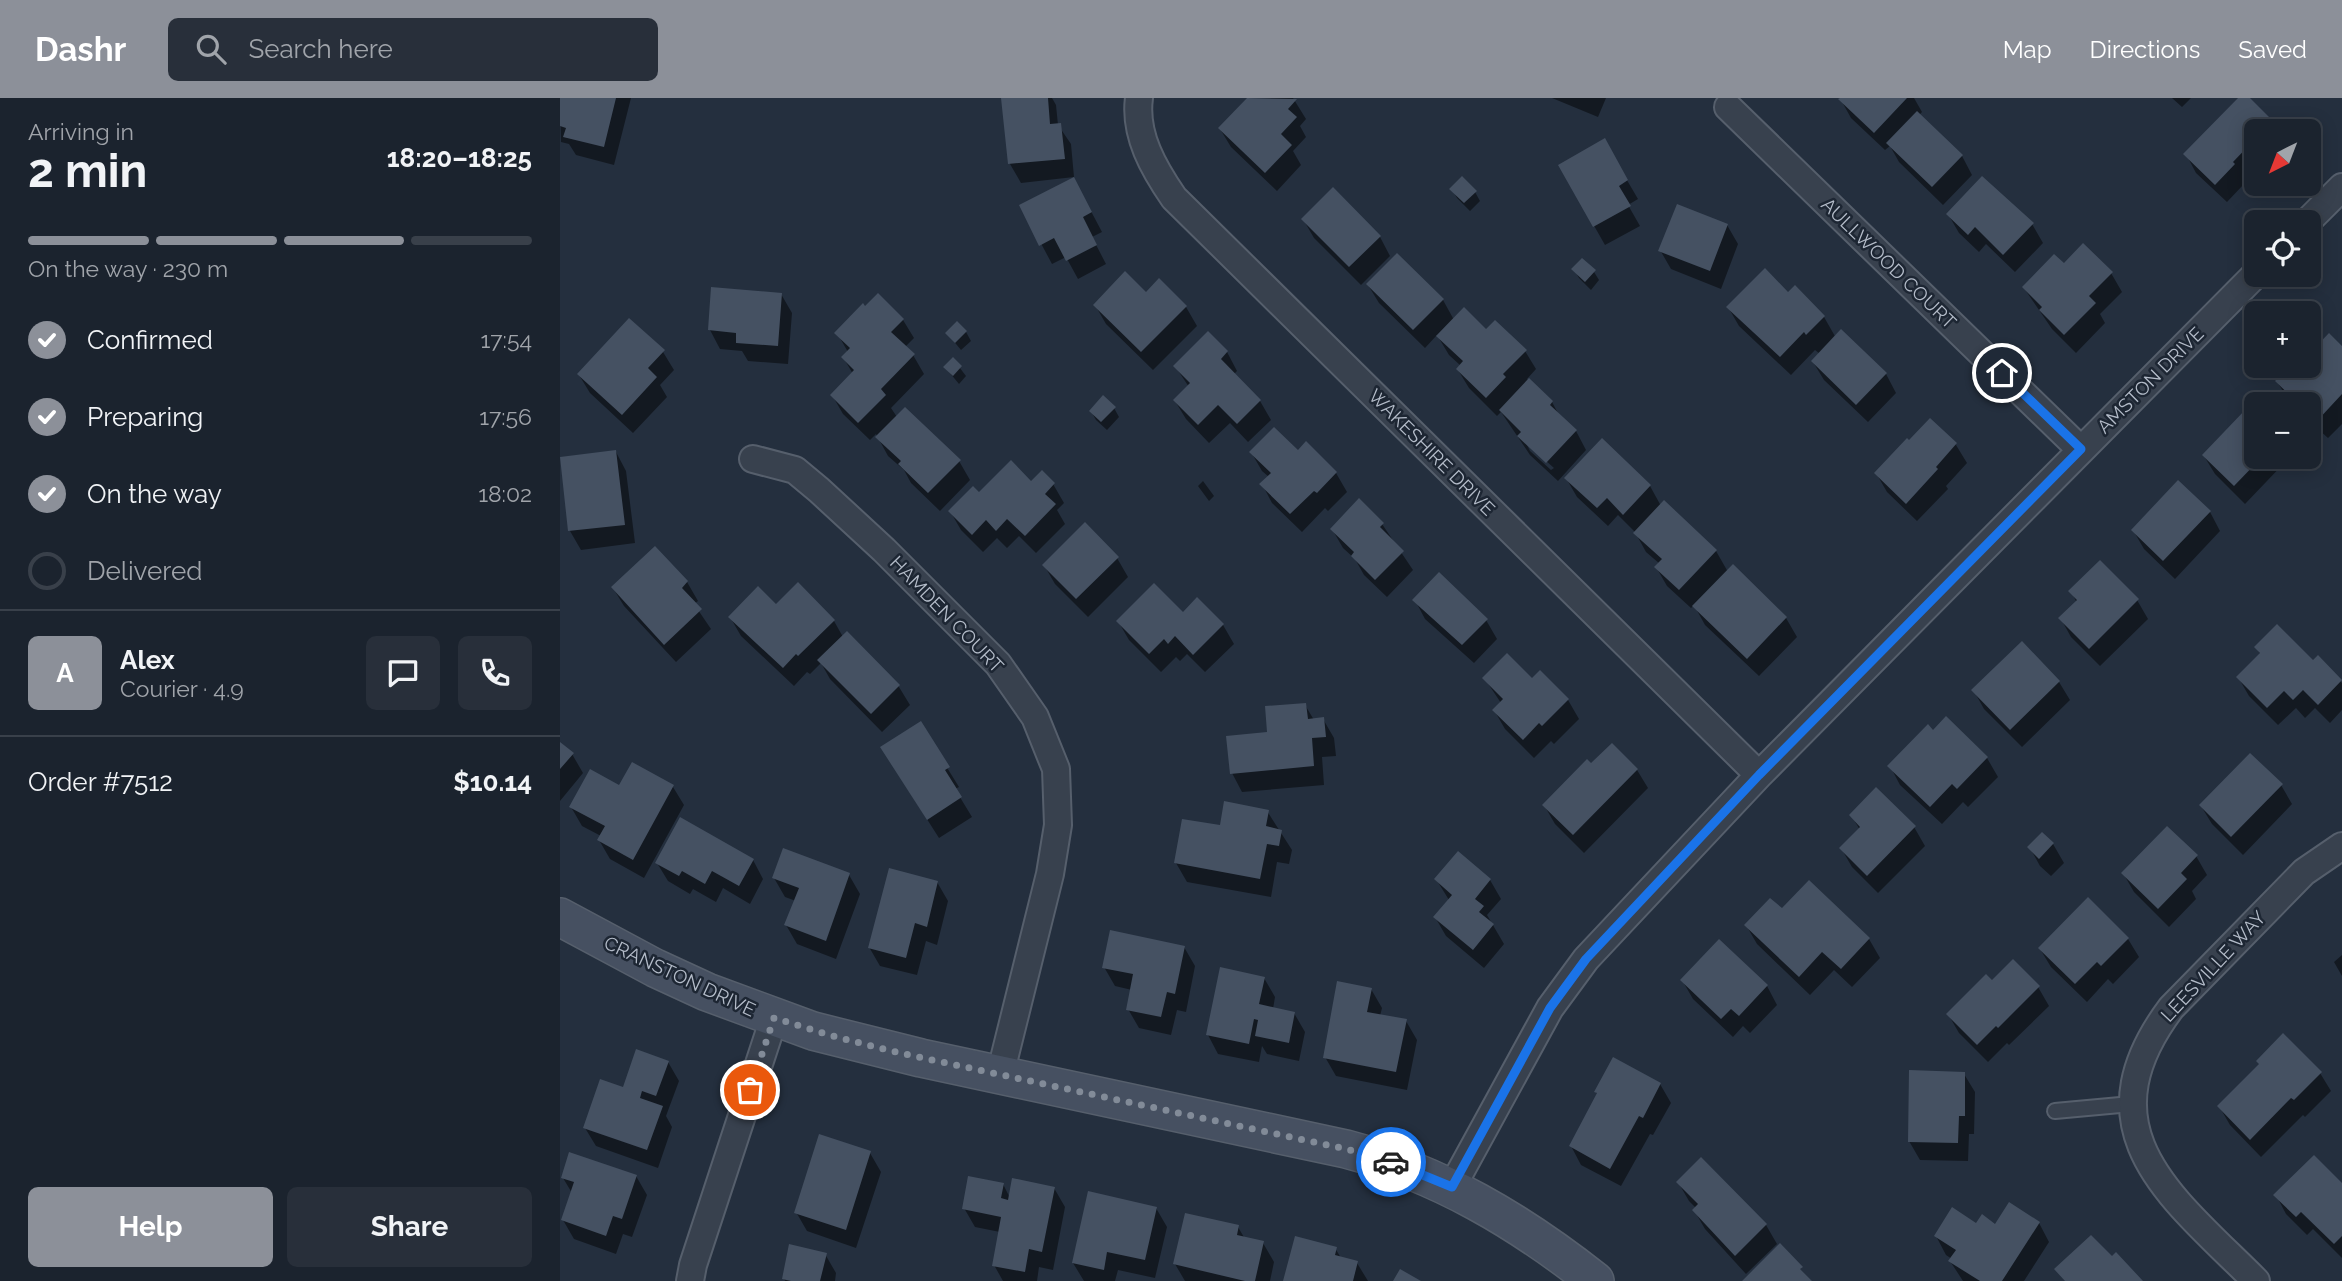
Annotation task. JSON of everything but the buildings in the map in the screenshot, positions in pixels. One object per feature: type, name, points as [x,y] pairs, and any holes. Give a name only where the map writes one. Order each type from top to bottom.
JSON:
[{"type":"street","name":"WAKESHIRE DRIVE","points":[[1138,103],[1142,134],[1149,156],[1174,198],[1759,775]]},
{"type":"street","name":"AULLWOOD COURT","points":[[1728,107],[2081,449]]},
{"type":"street","points":[[2319,210],[2342,187]]},
{"type":"street","name":"AMSTON DRIVE","points":[[1452,1187],[1528,1047],[1557,998],[1586,959],[1759,775],[2244,286]]},
{"type":"street","name":"HAMDEN COURT","points":[[753,459],[795,470],[884,550],[999,664],[1035,718],[1056,769],[1058,824],[1050,874],[1000,1075]]},
{"type":"street","name":"LEESVILLE WAY","points":[[2256,1281],[2177,1201],[2157,1176],[2141,1150],[2131,1104],[2143,1056],[2156,1029],[2171,1008],[2304,872],[2342,846]]},
{"type":"street","name":"CRANSTON DRIVE","points":[[560,917],[655,968],[707,992],[774,1018],[859,1044],[1346,1149],[1386,1160],[1452,1187],[1525,1229],[1595,1281]]},
{"type":"street","points":[[690,1281],[774,1018]]},
{"type":"lane","points":[[2055,1111],[2131,1104]]},
{"type":"way so far","points":[[750,1090],[774,1018],[859,1044],[1346,1149],[1391,1162]]},
{"type":"route","points":[[1391,1162],[1452,1187],[1550,1008],[1586,959],[1759,775],[2081,449],[2002,373]]}]
